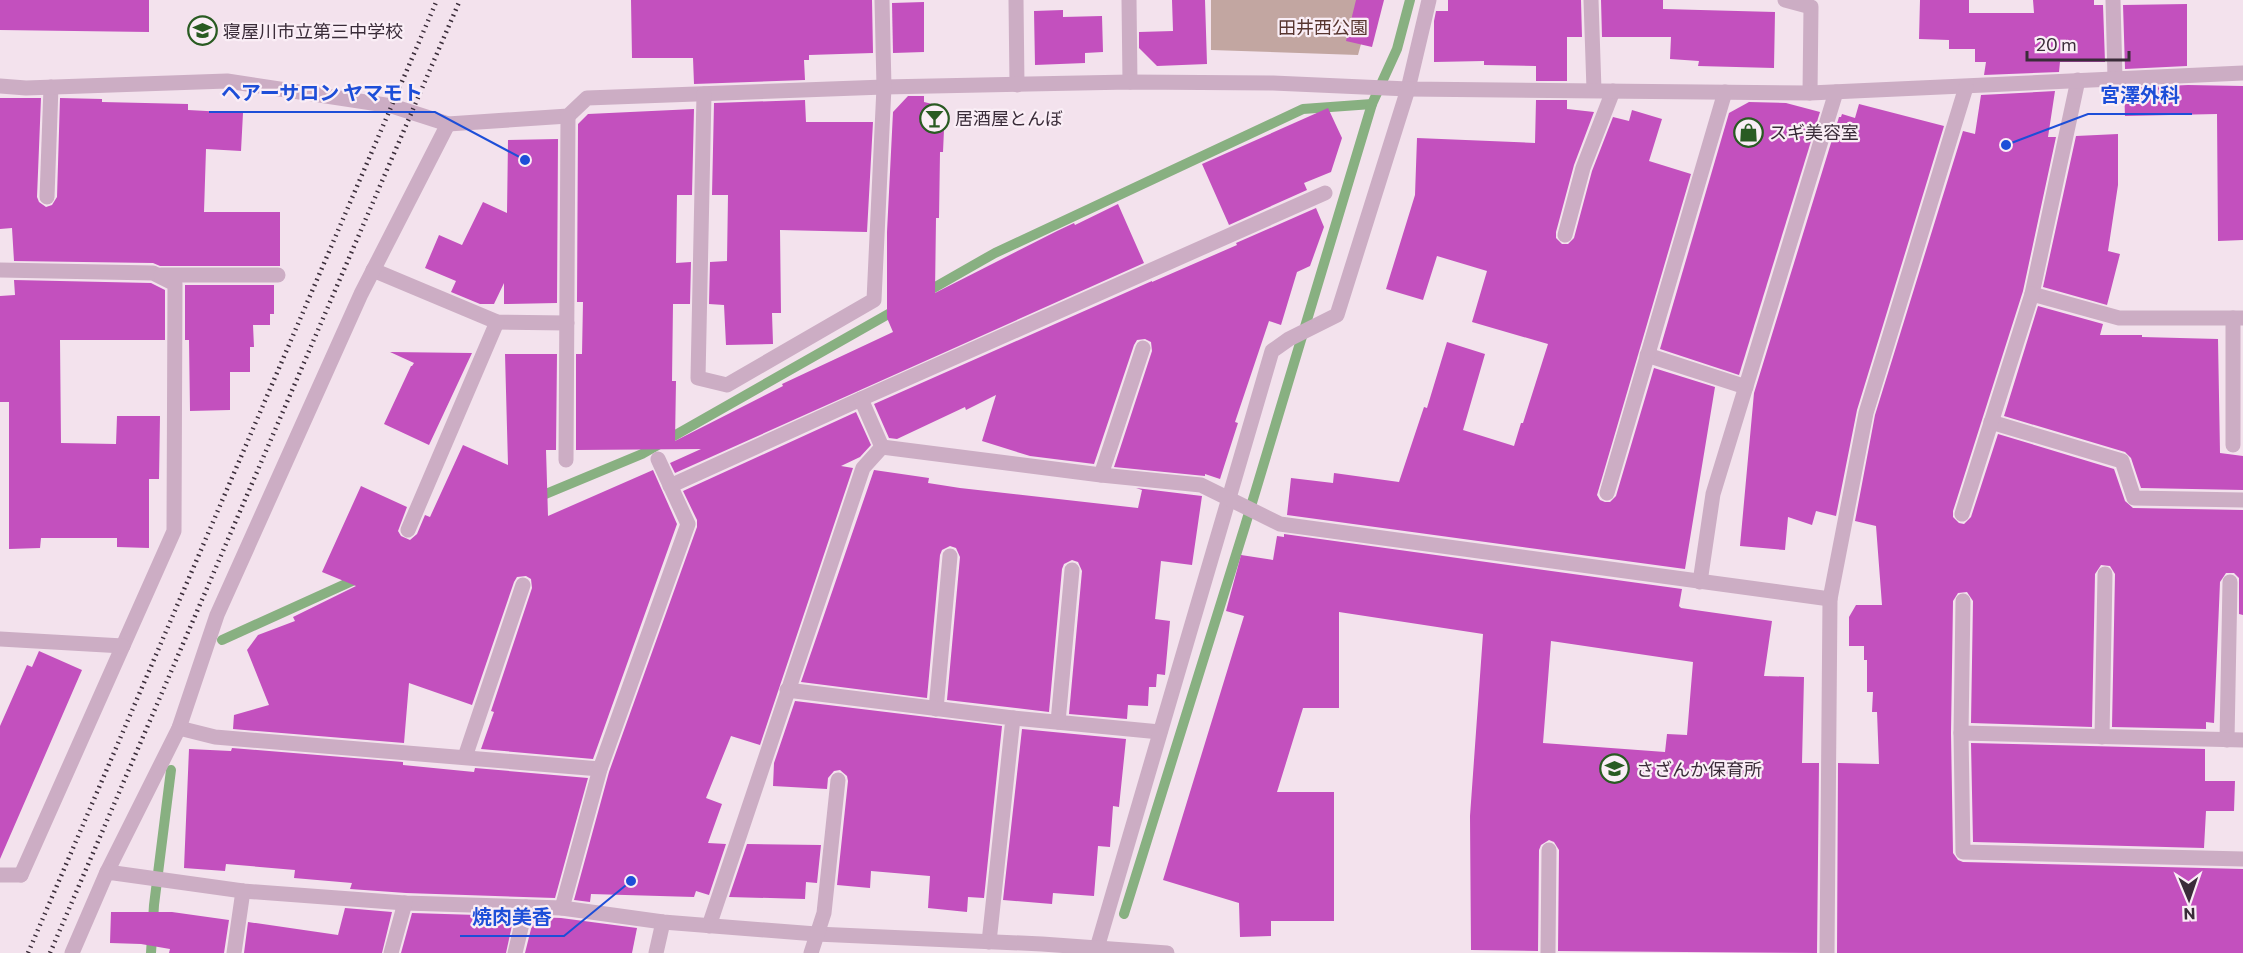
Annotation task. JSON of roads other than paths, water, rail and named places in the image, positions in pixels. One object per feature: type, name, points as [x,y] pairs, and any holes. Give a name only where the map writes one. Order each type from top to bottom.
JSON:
[{"type":"street","points":[[704,94],[698,378],[727,385],[874,300],[884,87],[882,0]]},
{"type":"street","points":[[1016,0],[1017,85]]},
{"type":"street","points":[[1129,0],[1131,82]]},
{"type":"street","points":[[1097,948],[1160,732],[1235,501],[1272,351],[1288,339],[1337,315],[1408,89],[1429,0]]},
{"type":"street","points":[[1591,0],[1594,90]]},
{"type":"street","points":[[1785,0],[1811,7],[1810,93]]},
{"type":"street","points":[[2113,0],[2115,78]]},
{"type":"street","points":[[0,86],[26,88],[227,81],[392,106],[447,124],[568,116],[587,98],[884,87],[1131,82],[1273,83],[1408,89],[1810,93],[2243,73]]},
{"type":"street","points":[[1962,514],[2032,294],[2078,80]]},
{"type":"street","points":[[47,196],[51,87]]},
{"type":"street","points":[[1827,953],[1830,599],[1866,413],[1965,87]]},
{"type":"street","points":[[1565,235],[1583,168],[1613,91]]},
{"type":"street","points":[[1607,493],[1725,92]]},
{"type":"street","points":[[1700,582],[1713,494],[1836,92]]},
{"type":"street","points":[[566,460],[568,116]]},
{"type":"street","points":[[72,953],[107,872],[179,728],[217,615],[373,270],[447,124]]},
{"type":"street","points":[[670,486],[1324,193]]},
{"type":"street","points":[[0,270],[153,273],[175,284],[174,531],[21,875],[0,875]]},
{"type":"street","points":[[373,270],[497,322],[567,323]]},
{"type":"street","points":[[157,275],[278,274]]},
{"type":"street","points":[[2032,294],[2119,318],[2238,318],[2233,445]]},
{"type":"street","points":[[408,530],[497,322]]},
{"type":"street","points":[[1101,475],[1143,348]]},
{"type":"street","points":[[1647,355],[1746,387]]},
{"type":"street","points":[[861,399],[882,447]]},
{"type":"street","points":[[1991,422],[2121,461],[2134,498],[2243,500]]},
{"type":"street","points":[[882,447],[1101,475],[1201,485],[1280,524],[1830,599]]},
{"type":"street","points":[[709,926],[863,468],[882,447]]},
{"type":"street","points":[[562,908],[600,769],[688,524],[658,459]]},
{"type":"street","points":[[936,708],[950,556]]},
{"type":"street","points":[[1058,722],[1072,570]]},
{"type":"street","points":[[2102,737],[2105,574]]},
{"type":"street","points":[[2227,740],[2230,582]]},
{"type":"street","points":[[465,757],[522,585]]},
{"type":"street","points":[[1963,601],[1961,733],[1963,852],[2243,859]]},
{"type":"street","points":[[0,639],[123,646]]},
{"type":"street","points":[[787,690],[1012,718],[1160,732]]},
{"type":"street","points":[[989,942],[1012,718]]},
{"type":"street","points":[[179,728],[215,736],[600,769]]},
{"type":"street","points":[[1961,733],[2243,740]]},
{"type":"street","points":[[811,953],[824,913],[838,780]]},
{"type":"street","points":[[1548,953],[1549,850]]},
{"type":"street","points":[[107,872],[243,891],[405,903],[562,908],[663,922],[816,934],[989,942],[1041,948],[1097,948],[1167,953]]},
{"type":"street","points":[[234,953],[243,891]]},
{"type":"street","points":[[391,953],[405,903]]},
{"type":"street","points":[[515,953],[526,907]]},
{"type":"street","points":[[656,953],[663,922]]},
{"type":"waterway","points":[[1124,914],[1245,526],[1372,104],[1397,49],[1410,0]]},
{"type":"waterway","points":[[923,294],[995,253],[1303,109],[1372,104]]},
{"type":"waterway","points":[[536,498],[642,454],[899,308]]},
{"type":"waterway","points":[[222,640],[361,577]]},
{"type":"waterway","points":[[151,953],[154,905],[171,770]]},
{"type":"railway","points":[[28,953],[437,0]]},
{"type":"railway","points":[[50,953],[460,0]]},
{"type":"place","name":"寝屋川市立第三中学校","points":[[202,31]]},
{"type":"place","name":"居酒屋とんぼ","points":[[934,118]]},
{"type":"place","name":"スギ美容室","points":[[1748,132]]},
{"type":"place","name":"宮澤外科","points":[[2006,145]]},
{"type":"place","name":"ヘアーサロン ヤマモト","points":[[525,160]]},
{"type":"place","name":"さざんか保育所","points":[[1615,769]]},
{"type":"place","name":"焼肉美香","points":[[631,881]]},
{"type":"park label","name":"田井西公園","points":[[1323,27]]}]
